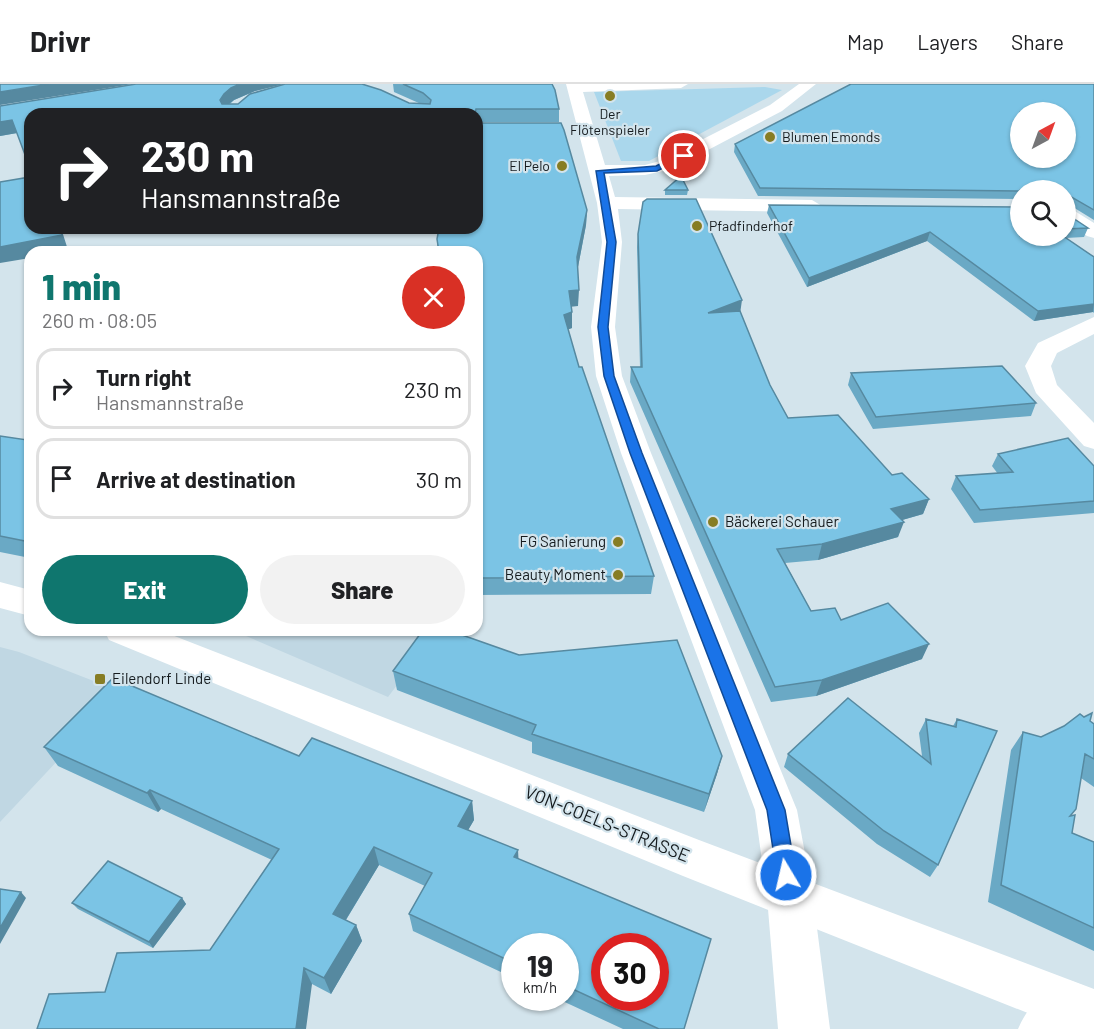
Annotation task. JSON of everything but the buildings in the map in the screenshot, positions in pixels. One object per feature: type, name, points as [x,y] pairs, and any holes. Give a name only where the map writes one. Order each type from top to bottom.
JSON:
[{"type":"street","points":[[681,84],[573,86],[575,129],[600,171],[607,203],[612,242],[603,327],[609,376],[636,453],[776,810],[790,897],[804,1029]]},
{"type":"street","points":[[783,86],[805,87]]},
{"type":"street","points":[[600,171],[645,170],[666,165],[776,108],[805,87]]},
{"type":"street","points":[[607,203],[834,206]]},
{"type":"street","points":[[1076,212],[1094,232]]},
{"type":"street","points":[[1094,324],[1047,348],[1038,366],[1045,387],[1094,441]]},
{"type":"street","points":[[0,595],[24,601]]},
{"type":"street","name":"VON-COELS-STRASSE","points":[[137,636],[790,897],[1069,1016]]},
{"type":"shaded area","points":[[765,87],[782,90],[649,161],[621,161],[594,92]]},
{"type":"shaded area","points":[[246,636],[423,636],[422,652],[388,697]]},
{"type":"shaded area","points":[[0,647],[19,652],[122,692],[0,822]]},
{"type":"place","name":"Der Flötenspieler","points":[[610,96]]},
{"type":"place","name":"Blumen Emonds","points":[[770,137]]},
{"type":"place","name":"El Pelo","points":[[562,166]]},
{"type":"place","name":"Pfadfinderhof","points":[[697,226]]},
{"type":"place","name":"Bäckerei Schauer","points":[[713,522]]},
{"type":"place","name":"FG Sanierung","points":[[618,542]]},
{"type":"place","name":"Beauty Moment","points":[[618,575]]},
{"type":"place","name":"Eilendorf Linde","points":[[100,679]]},
{"type":"route","points":[[684,156],[657,168],[600,171],[612,242],[603,327],[609,376],[636,453],[776,810],[786,875]]}]
